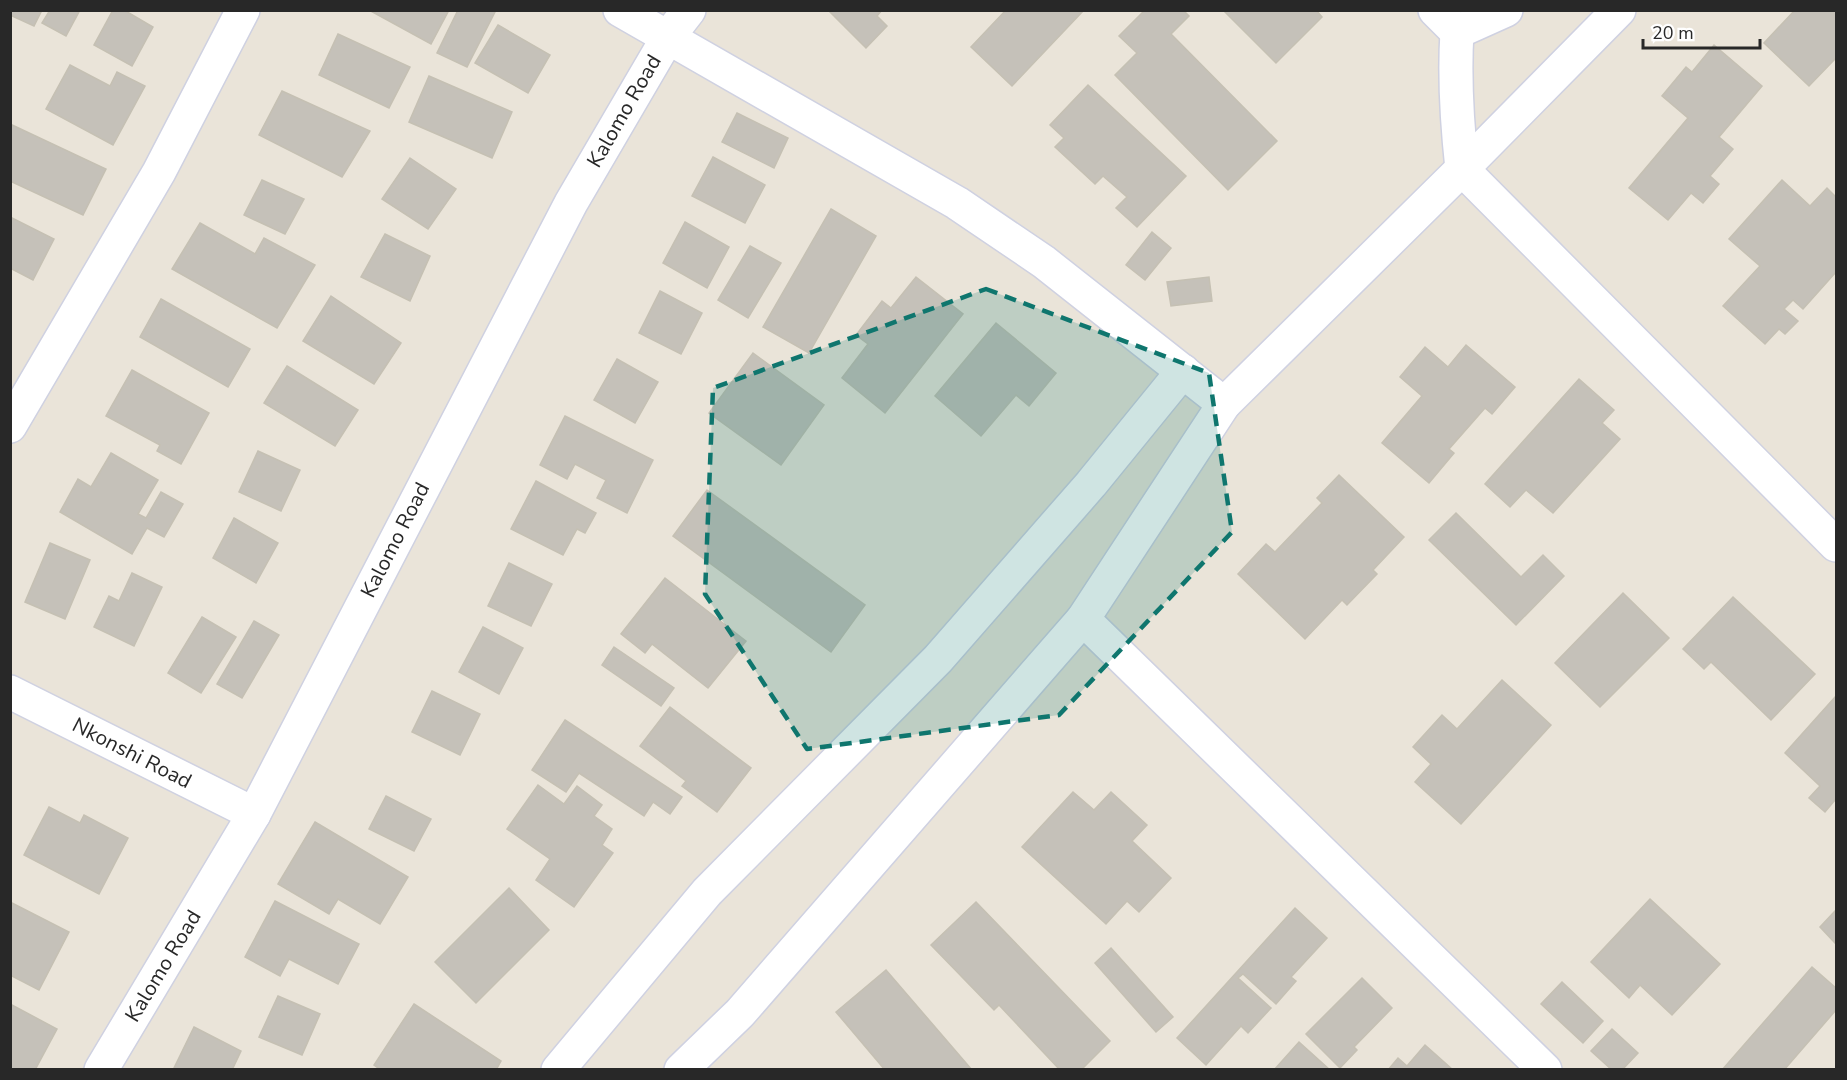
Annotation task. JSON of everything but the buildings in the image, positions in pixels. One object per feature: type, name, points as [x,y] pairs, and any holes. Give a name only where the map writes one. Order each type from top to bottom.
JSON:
[{"type":"street","points":[[10,426],[159,172],[243,10]]},
{"type":"street","points":[[620,10],[957,203],[1044,262],[1224,404]]},
{"type":"street","name":"Kalomo Road","points":[[101,1070],[254,814],[571,203],[668,37],[689,10]]},
{"type":"street","points":[[1506,10],[1446,21],[1455,63],[1456,109],[1462,169],[1836,545]]},
{"type":"street","points":[[681,1070],[740,1013],[1083,619],[1224,404],[1619,10]]},
{"type":"street","points":[[558,1070],[707,892],[938,659],[1091,484],[1183,371]]},
{"type":"street","points":[[1083,619],[1545,1070]]},
{"type":"street","name":"Nkonshi Road","points":[[10,692],[254,814]]},
{"type":"highlighted area","points":[[986,289],[1209,373],[1232,532],[1059,715],[807,749],[705,594],[713,388]]}]
